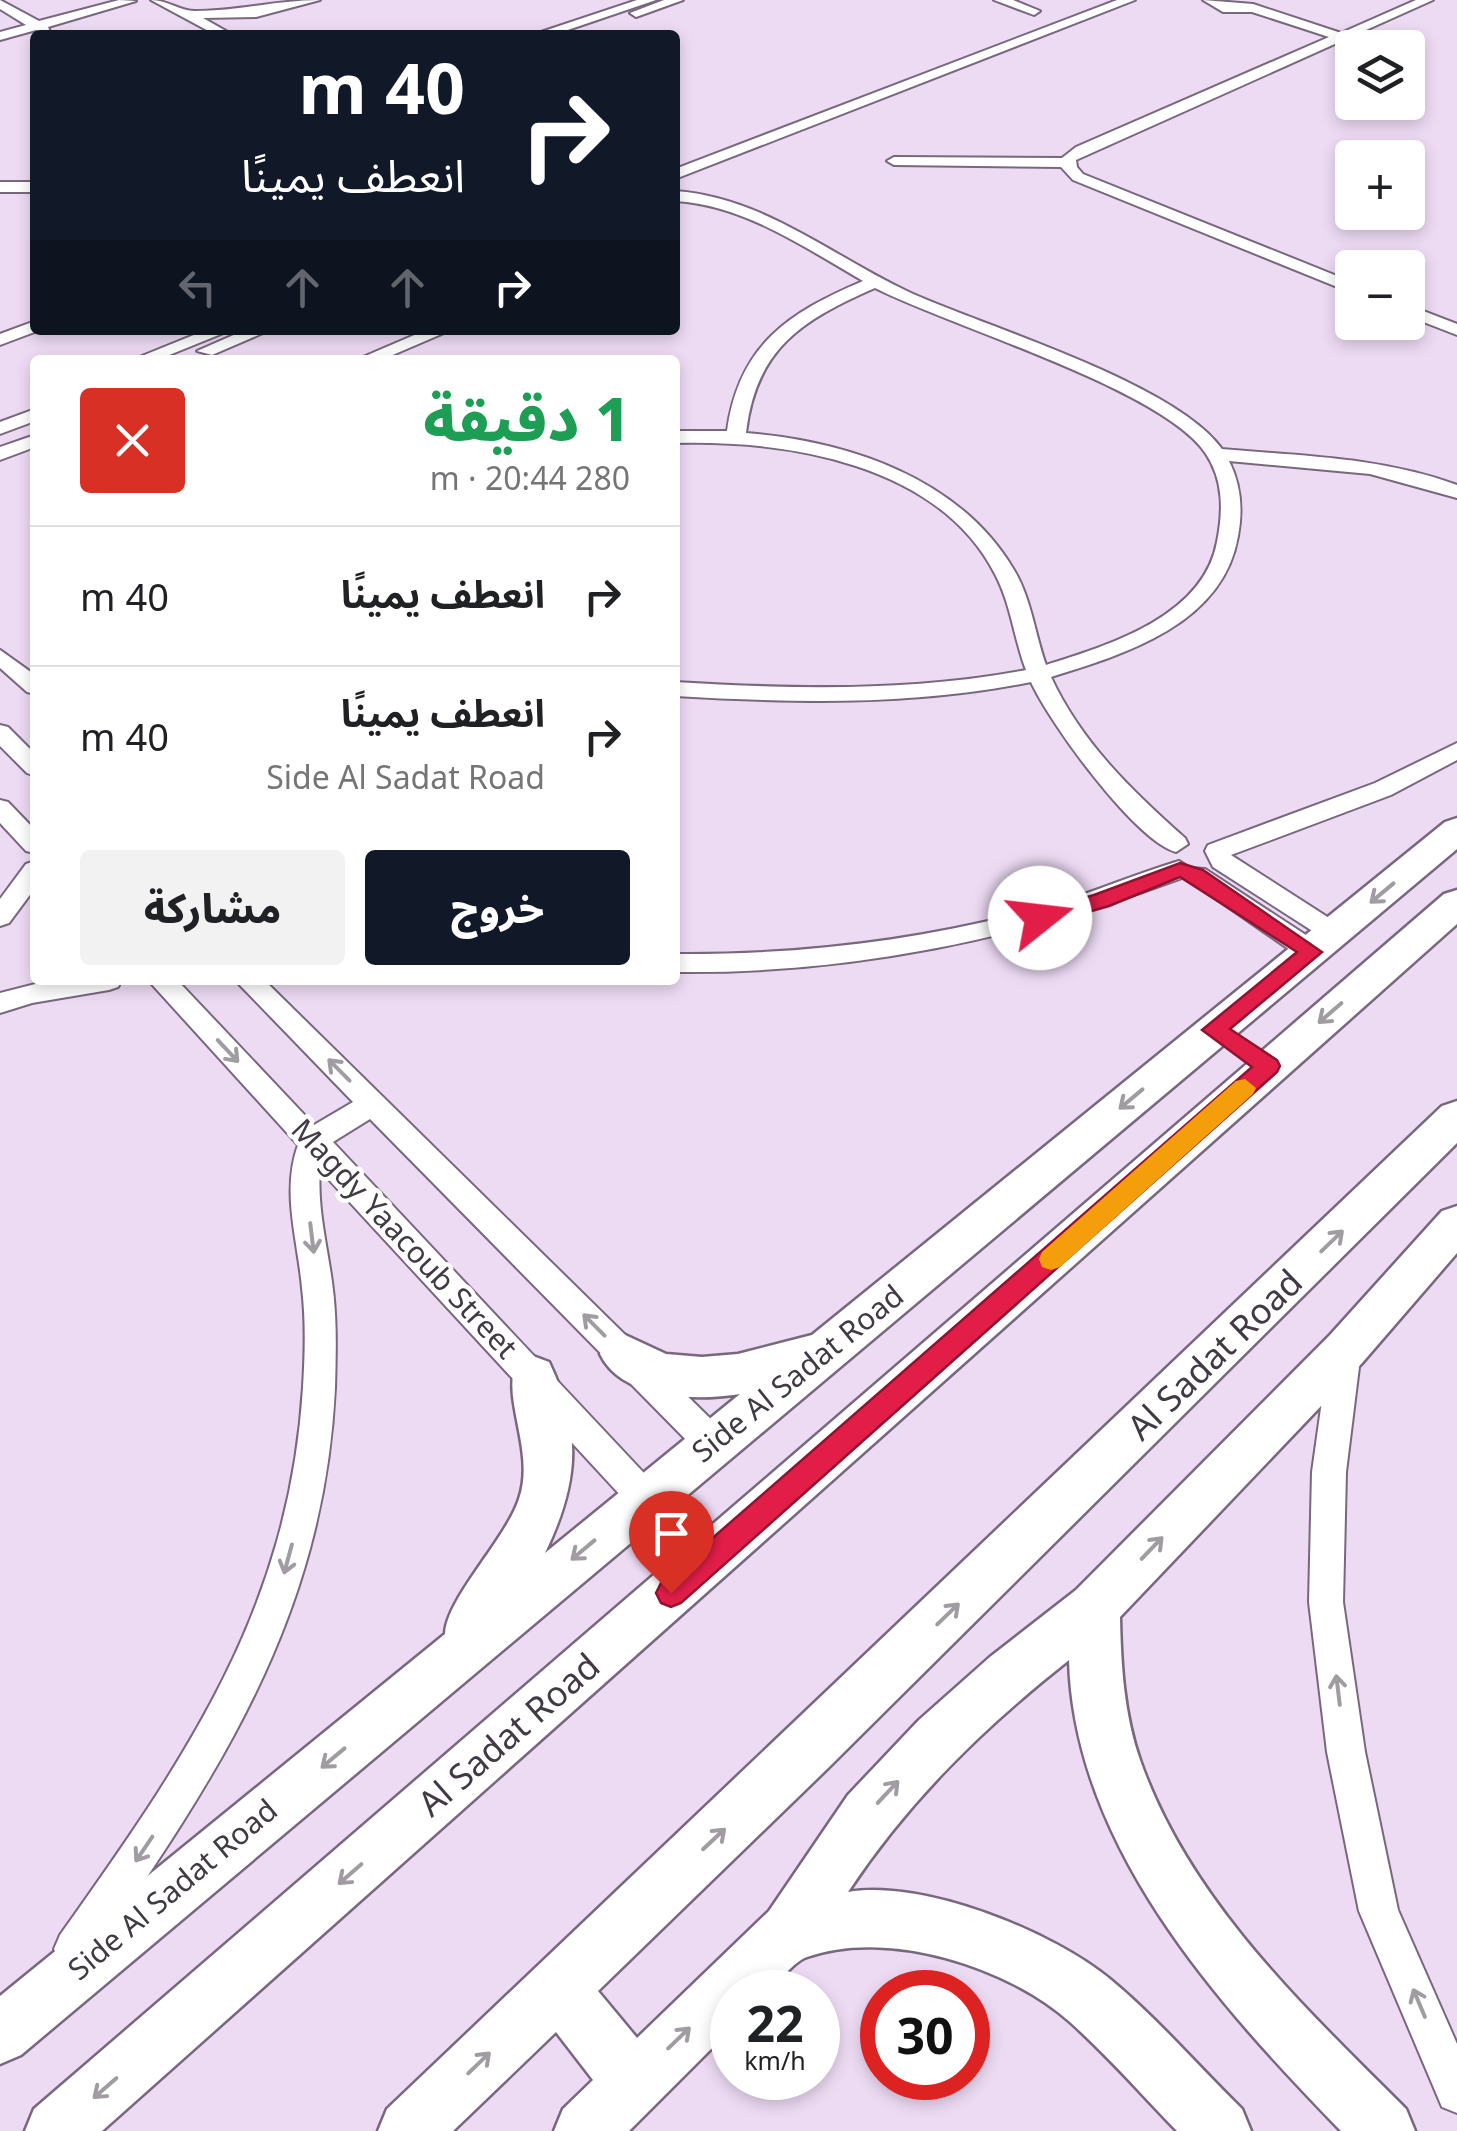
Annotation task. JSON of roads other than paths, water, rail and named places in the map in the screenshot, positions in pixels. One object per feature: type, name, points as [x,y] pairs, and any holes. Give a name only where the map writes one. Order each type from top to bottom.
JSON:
[{"type":"street","points":[[0,36],[129,0],[187,30]]},
{"type":"street","points":[[157,0],[216,30]]},
{"type":"street","points":[[186,15],[280,10],[314,0]]},
{"type":"street","points":[[580,30],[650,0]]},
{"type":"street","points":[[558,30],[678,0]]},
{"type":"street","points":[[1000,0],[1034,12]]},
{"type":"street","points":[[680,159],[1104,0]]},
{"type":"street","points":[[680,172],[1129,0]]},
{"type":"street","points":[[1209,0],[1228,9],[1252,4],[1335,35]]},
{"type":"street","points":[[1357,30],[1427,0]]},
{"type":"street","points":[[0,4],[45,30]]},
{"type":"street","points":[[248,30],[280,10]]},
{"type":"street","points":[[894,161],[1068,163],[1080,150],[1335,40]]},
{"type":"street","points":[[1068,163],[1078,177],[1335,281]]},
{"type":"street","points":[[0,187],[30,187]]},
{"type":"street","points":[[680,196],[716,198],[874,282],[1140,395],[1176,416],[1217,454],[1228,475],[1232,519],[1221,567],[1183,613],[1119,648],[1038,676],[920,690],[795,696],[680,689]]},
{"type":"street","points":[[736,436],[737,405],[748,374],[768,346],[796,320],[832,299],[874,282]]},
{"type":"street","points":[[1425,317],[1457,330]]},
{"type":"street","points":[[0,340],[30,328]]},
{"type":"street","points":[[175,355],[190,335]]},
{"type":"street","points":[[175,355],[213,335]]},
{"type":"street","points":[[175,355],[244,335]]},
{"type":"street","points":[[378,355],[429,335]]},
{"type":"street","points":[[0,412],[30,402]]},
{"type":"street","points":[[0,428],[30,417]]},
{"type":"street","points":[[680,437],[736,436],[806,446],[871,465],[928,493],[974,529],[1004,571],[1038,676],[1068,726],[1111,782],[1184,863],[1323,942]]},
{"type":"street","points":[[0,454],[30,443]]},
{"type":"street","points":[[1217,454],[1385,472],[1457,492]]},
{"type":"street","points":[[0,657],[30,684]]},
{"type":"street","points":[[0,732],[30,763]]},
{"type":"street","points":[[1184,863],[1212,874],[1220,856],[1383,790],[1457,750]]},
{"type":"street","points":[[0,808],[30,841]]},
{"type":"street","name":"Side Al Sadat Road","points":[[0,2034],[1457,830]]},
{"type":"street","points":[[680,963],[774,965],[900,948],[1009,927],[1101,900],[1184,863],[1197,841],[1323,942]]},
{"type":"street","points":[[0,917],[30,877]]},
{"type":"street","name":"Al Sadat Road","points":[[56,2131],[1457,903]]},
{"type":"street","points":[[0,1002],[78,985]]},
{"type":"street","name":"Magdy Yaacoub Street","points":[[166,985],[646,1498]]},
{"type":"street","points":[[253,985],[712,1443]]},
{"type":"street","points":[[1214,1030],[1268,1066]]},
{"type":"street","points":[[36,2004],[202,1762],[246,1676],[279,1591],[315,1436],[321,1366],[319,1301],[306,1183],[313,1142],[373,1104]]},
{"type":"street","name":"Al Sadat Road","points":[[409,2131],[808,1750],[1457,1117]]},
{"type":"street","points":[[584,2131],[789,1931],[867,1814],[938,1738],[1008,1675],[1094,1608],[1346,1349],[1397,1286],[1457,1224]]},
{"type":"street","points":[[623,1354],[664,1374],[714,1376],[770,1368],[835,1344]]},
{"type":"street","points":[[1346,1349],[1330,1472],[1326,1602],[1346,1752],[1379,1910],[1457,2092]]},
{"type":"street","points":[[454,1658],[543,1500],[549,1478],[548,1454],[532,1377]]},
{"type":"street","points":[[1094,1608],[1097,1691],[1116,1768],[1150,1846],[1196,1924],[1256,1998],[1384,2131]]},
{"type":"street","points":[[789,1931],[858,1920],[937,1926],[1014,1953],[1089,1999],[1220,2131]]},
{"type":"street","points":[[558,1987],[633,2082]]}]
